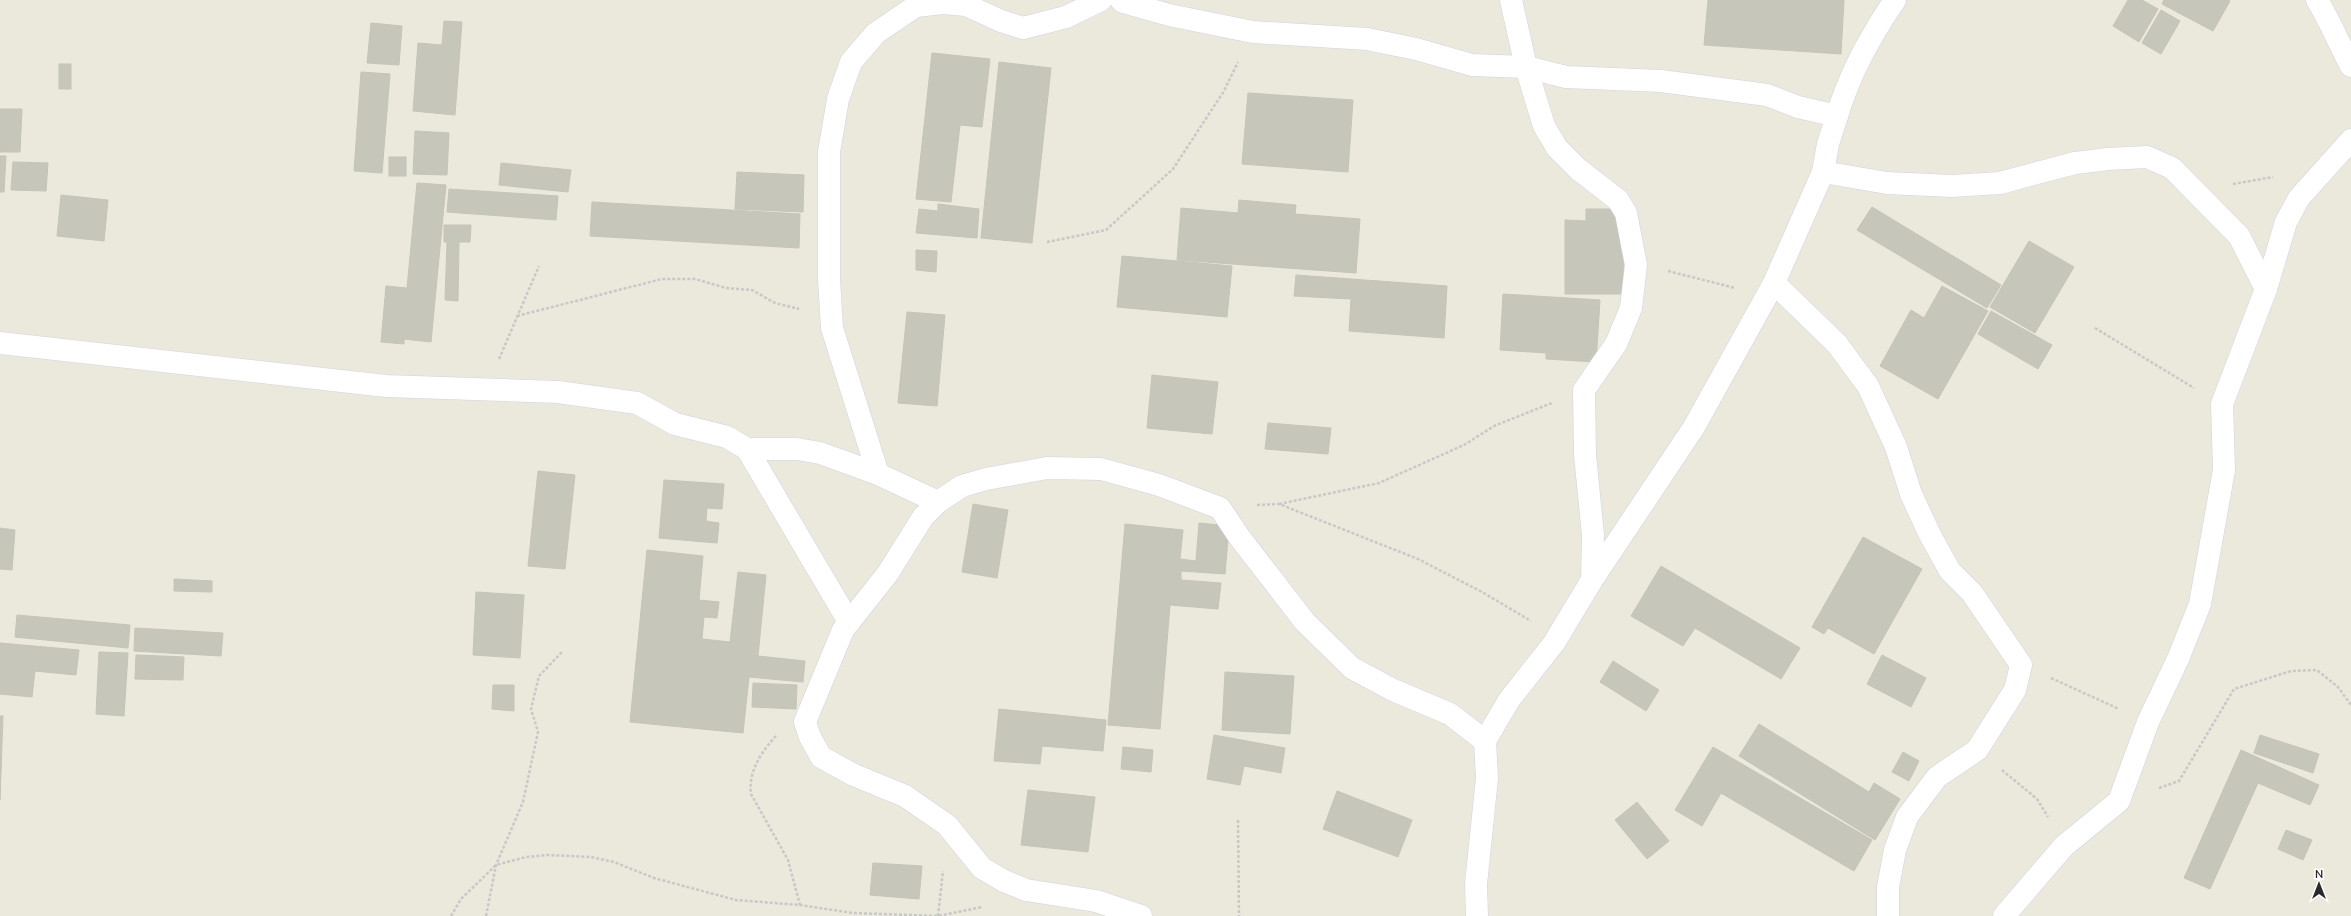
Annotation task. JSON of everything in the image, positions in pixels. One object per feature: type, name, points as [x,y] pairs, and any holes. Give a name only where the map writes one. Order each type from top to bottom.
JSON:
[{"type":"street","points":[[878,474],[832,328],[829,279],[829,152],[838,99],[851,62],[876,34],[916,6],[943,3],[966,5],[1001,21],[1023,28],[1066,17],[1100,0]]},
{"type":"street","points":[[1121,0],[1123,2],[1169,15],[1253,32],[1367,39],[1416,49],[1472,65],[1526,67],[1566,77],[1661,81],[1753,93],[1837,116]]},
{"type":"street","points":[[1511,0],[1526,67],[1544,126],[1557,148],[1578,169],[1618,200],[1623,206],[1630,229],[1636,265],[1631,308],[1616,344],[1584,390],[1585,455],[1593,536],[1592,580]]},
{"type":"street","points":[[1477,916],[1477,877],[1487,778],[1485,741],[1509,700],[1554,642],[1592,580],[1694,427],[1774,282],[1823,172],[1828,144],[1844,90],[1878,25],[1895,0]]},
{"type":"street","points":[[2317,0],[2328,17],[2336,40],[2351,66]]},
{"type":"street","points":[[2004,916],[2064,846],[2119,801],[2148,722],[2178,659],[2200,604],[2224,470],[2222,404],[2266,289],[2286,222],[2298,198],[2351,140]]},
{"type":"street","points":[[1823,172],[1887,183],[1952,186],[2000,183],[2075,163],[2108,159],[2146,157],[2172,168],[2239,236],[2266,289]]},
{"type":"street","points":[[1774,282],[1837,344],[1868,386],[1896,447],[1911,494],[1930,536],[1950,571],[1972,593],[2021,665],[2015,690],[1977,750],[1937,777],[1907,817],[1895,850],[1888,887],[1888,916]]},
{"type":"street","points":[[0,343],[386,386],[484,391],[558,392],[637,403],[675,424],[727,437],[747,449],[849,622]]},
{"type":"street","points":[[747,449],[797,449],[820,453],[878,474],[938,502]]},
{"type":"street","points":[[1141,916],[1096,901],[1026,890],[1004,880],[982,868],[947,825],[905,796],[854,776],[821,757],[810,737],[805,722],[838,640],[849,622],[888,573],[911,534],[938,502],[962,486],[986,479],[1048,468],[1101,469],[1158,485],[1220,508],[1240,538],[1305,622],[1352,668],[1393,690],[1450,714],[1485,741]]},
{"type":"path","points":[[1048,242],[1106,230],[1174,169],[1224,91],[1253,32]]},
{"type":"path","points":[[2194,190],[2323,170]]},
{"type":"path","points":[[1636,265],[1687,274],[1716,284],[1742,289],[1774,282]]},
{"type":"path","points":[[484,391],[540,266]]},
{"type":"path","points":[[517,316],[662,279],[695,279],[726,288],[752,290],[775,303],[797,308],[832,328]]},
{"type":"path","points":[[2095,328],[2222,404]]},
{"type":"path","points":[[1220,508],[1279,504],[1379,483],[1464,445],[1494,426],[1584,390]]},
{"type":"path","points":[[1279,504],[1418,559],[1526,617],[1554,642]]},
{"type":"path","points":[[486,916],[496,865],[523,802],[538,732],[531,709],[540,676],[562,652]]},
{"type":"path","points":[[2021,665],[2148,722]]},
{"type":"path","points":[[2119,801],[2179,781],[2234,689],[2291,671],[2317,670],[2338,687],[2351,705]]},
{"type":"path","points":[[800,905],[788,860],[757,807],[750,785],[761,753],[775,736],[805,722]]},
{"type":"path","points":[[1977,750],[2037,799],[2064,846]]},
{"type":"path","points":[[1238,820],[1239,916]]},
{"type":"path","points":[[451,916],[461,899],[496,865],[526,857],[548,855],[591,856],[614,862],[660,880],[736,900],[800,905],[853,913],[938,916]]},
{"type":"building","points":[[1708,0],[1844,0],[1841,54],[1704,45]]},
{"type":"building","points":[[2128,0],[2142,0],[2158,9],[2139,42],[2113,26]]},
{"type":"building","points":[[2164,0],[2230,1],[2213,31],[2162,4]]},
{"type":"building","points":[[2161,10],[2180,21],[2161,54],[2142,43]]},
{"type":"building","points":[[444,21],[462,22],[455,115],[413,111],[418,43],[442,45]]},
{"type":"building","points":[[371,23],[402,26],[399,65],[367,63]]},
{"type":"building","points":[[932,53],[990,59],[982,127],[960,125],[951,202],[916,199]]},
{"type":"building","points":[[999,62],[1051,68],[1032,243],[981,238]]},
{"type":"building","points":[[59,64],[71,64],[71,89],[59,89]]},
{"type":"building","points":[[361,72],[390,74],[382,173],[354,171]]},
{"type":"building","points":[[1248,93],[1353,100],[1348,172],[1242,164]]},
{"type":"building","points":[[0,109],[22,109],[20,152],[0,152]]},
{"type":"building","points":[[415,131],[449,133],[447,175],[413,174]]},
{"type":"building","points":[[0,156],[6,156],[4,192],[0,192]]},
{"type":"building","points":[[389,157],[406,157],[406,176],[389,176]]},
{"type":"building","points":[[13,162],[48,163],[46,191],[11,190]]},
{"type":"building","points":[[501,163],[571,170],[568,192],[499,185]]},
{"type":"building","points":[[737,172],[804,175],[803,212],[735,209]]},
{"type":"building","points":[[417,183],[446,185],[431,342],[404,339],[404,344],[381,342],[386,286],[407,288]]},
{"type":"building","points":[[449,189],[558,196],[556,220],[447,212]]},
{"type":"building","points":[[61,195],[108,200],[104,241],[57,236]]},
{"type":"building","points":[[1239,200],[1296,205],[1295,214],[1360,219],[1356,273],[1177,260],[1181,208],[1238,213]]},
{"type":"building","points":[[592,202],[800,214],[799,248],[590,236]]},
{"type":"building","points":[[938,204],[979,209],[977,238],[916,233],[919,209],[938,211]]},
{"type":"building","points":[[1872,207],[2001,285],[1987,308],[1857,230]]},
{"type":"building","points":[[1586,209],[1624,209],[1623,294],[1565,294],[1565,220],[1586,221]]},
{"type":"building","points":[[444,225],[471,225],[470,242],[459,242],[458,301],[445,300],[447,242],[444,242]]},
{"type":"building","points":[[2029,241],[2074,267],[2035,333],[1990,307]]},
{"type":"building","points":[[916,250],[937,251],[936,272],[916,270]]},
{"type":"building","points":[[1122,256],[1232,266],[1227,317],[1117,307]]},
{"type":"building","points":[[1296,275],[1447,286],[1444,338],[1349,331],[1351,299],[1294,296]]},
{"type":"building","points":[[1942,286],[1988,311],[1938,399],[1880,366],[1911,310],[1924,318]]},
{"type":"building","points":[[1503,294],[1600,300],[1596,362],[1546,359],[1546,353],[1500,350]]},
{"type":"building","points":[[1991,311],[2052,345],[2038,369],[1978,334]]},
{"type":"building","points":[[907,312],[945,315],[937,406],[898,403]]},
{"type":"building","points":[[1152,375],[1218,382],[1212,434],[1147,428]]},
{"type":"building","points":[[1268,423],[1331,428],[1328,454],[1265,449]]},
{"type":"building","points":[[538,471],[575,475],[565,569],[528,566]]},
{"type":"building","points":[[664,480],[724,484],[722,509],[707,508],[706,521],[719,523],[717,543],[659,538]]},
{"type":"building","points":[[973,504],[1008,510],[997,578],[962,572]]},
{"type":"building","points":[[1199,523],[1229,526],[1225,574],[1181,571],[1181,580],[1221,583],[1218,609],[1170,605],[1160,729],[1108,725],[1125,524],[1183,530],[1180,559],[1196,561]]},
{"type":"building","points":[[0,528],[15,530],[12,570],[0,569]]},
{"type":"building","points":[[1863,537],[1922,569],[1874,654],[1828,628],[1824,634],[1812,627]]},
{"type":"building","points":[[647,550],[703,556],[699,600],[719,602],[717,618],[704,617],[702,639],[730,642],[738,572],[766,575],[758,656],[805,661],[803,682],[749,677],[743,733],[630,722]]},
{"type":"building","points":[[1661,566],[1800,648],[1781,679],[1695,628],[1683,646],[1631,616]]},
{"type":"building","points":[[174,579],[212,581],[212,592],[174,591]]},
{"type":"building","points":[[476,592],[524,595],[520,658],[473,655]]},
{"type":"building","points":[[17,615],[130,625],[128,648],[15,637]]},
{"type":"building","points":[[135,628],[223,633],[221,656],[134,651]]},
{"type":"building","points":[[0,643],[79,650],[76,675],[35,671],[32,697],[0,694]]},
{"type":"building","points":[[99,652],[128,653],[124,716],[96,714]]},
{"type":"building","points":[[136,655],[184,657],[183,680],[135,679]]},
{"type":"building","points":[[1882,655],[1926,678],[1911,707],[1867,684]]},
{"type":"building","points":[[1613,661],[1659,690],[1646,711],[1600,682]]},
{"type":"building","points":[[1225,672],[1294,676],[1290,734],[1222,730]]},
{"type":"building","points":[[753,683],[797,685],[796,709],[752,707]]},
{"type":"building","points":[[493,685],[514,685],[514,711],[492,709]]},
{"type":"building","points":[[999,709],[1106,720],[1103,751],[1042,746],[1040,764],[994,761]]},
{"type":"building","points":[[0,716],[3,716],[0,800]]},
{"type":"building","points":[[1759,724],[1869,792],[1874,783],[1900,799],[1875,840],[1739,756]]},
{"type":"building","points":[[1214,735],[1285,748],[1281,773],[1244,766],[1240,785],[1207,779]]},
{"type":"building","points":[[2260,735],[2319,754],[2313,773],[2254,753]]},
{"type":"building","points":[[1123,747],[1153,750],[1151,772],[1121,769]]},
{"type":"building","points":[[1713,747],[1872,840],[1854,871],[1721,793],[1702,826],[1675,810]]},
{"type":"building","points":[[2241,750],[2319,785],[2310,805],[2258,783],[2210,889],[2184,878]]},
{"type":"building","points":[[1903,752],[1919,761],[1909,781],[1892,772]]},
{"type":"building","points":[[1028,790],[1095,797],[1088,852],[1021,845]]},
{"type":"building","points":[[1337,791],[1412,820],[1398,857],[1323,829]]},
{"type":"building","points":[[1637,802],[1669,841],[1647,859],[1615,820]]},
{"type":"building","points":[[2286,830],[2312,840],[2303,860],[2278,849]]},
{"type":"building","points":[[873,863],[922,866],[919,899],[870,895]]}]
